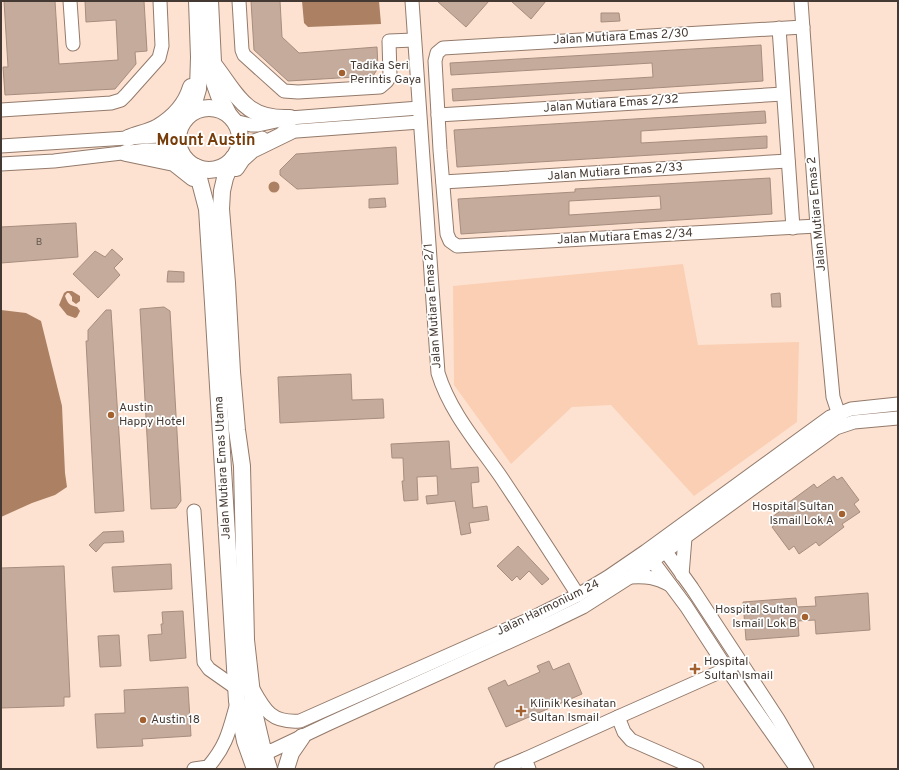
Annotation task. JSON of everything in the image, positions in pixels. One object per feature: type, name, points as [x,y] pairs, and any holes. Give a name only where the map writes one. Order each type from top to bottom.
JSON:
[{"type":"main road","points":[[197,1],[199,57],[241,102],[253,111],[262,116],[275,118],[290,124]]},
{"type":"main road","points":[[206,63],[219,96],[239,129],[240,139],[236,154],[224,166],[212,169],[204,169],[189,162],[180,149],[178,141],[178,133],[181,126],[191,113],[206,63],[210,1]]},
{"type":"main road","points":[[127,145],[157,128],[177,111],[188,96],[206,63]]},
{"type":"main road","points":[[191,113],[198,109],[206,108],[222,110],[232,118]]},
{"type":"main road","points":[[214,209],[242,159],[252,150],[290,124]]},
{"type":"main road","points":[[127,145],[174,163],[188,173],[198,183],[214,209]]},
{"type":"main road","name":"Jalan Mutiara Emas Utama","points":[[214,209],[222,191],[225,178],[236,154]]},
{"type":"main road","name":"Jalan Mutiara Emas Utama","points":[[196,166],[214,209],[214,311],[240,688],[245,741],[255,769]]},
{"type":"main road","points":[[240,688],[254,712],[262,750],[269,769]]},
{"type":"main road","points":[[286,769],[291,753],[302,737]]},
{"type":"street","points":[[70,1],[73,44]]},
{"type":"street","points":[[1,110],[118,101],[126,95],[159,58],[162,46],[160,1]]},
{"type":"street","points":[[239,1],[242,50],[244,55],[284,91],[298,92],[380,86],[390,76],[389,41],[414,40]]},
{"type":"street","name":"Jalan Mutiara Emas 2/1","points":[[412,1],[438,373],[442,388],[450,403],[502,478],[578,595]]},
{"type":"street","name":"Jalan Mutiara Emas 2","points":[[801,1],[817,226],[833,397],[840,419]]},
{"type":"street","name":"Jalan Mutiara Emas 2/30","points":[[438,115],[435,57],[440,50],[447,48],[803,27]]},
{"type":"street","points":[[779,28],[793,228]]},
{"type":"street","name":"Jalan Mutiara Emas 2/32","points":[[438,115],[783,94]]},
{"type":"street","points":[[236,154],[251,142],[278,132],[290,124],[419,108]]},
{"type":"street","points":[[438,115],[443,182]]},
{"type":"street","points":[[232,118],[251,125],[420,122]]},
{"type":"street","points":[[1,164],[54,161],[127,145],[159,136],[181,126]]},
{"type":"street","points":[[1,146],[54,144],[127,145],[163,150],[184,156]]},
{"type":"street","name":"Jalan Mutiara Emas 2/33","points":[[443,182],[788,161]]},
{"type":"street","name":"Jalan Mutiara Emas 2/34","points":[[443,182],[447,234],[450,241],[457,246],[817,226]]},
{"type":"street","name":"Jalan Harmonium 24","points":[[663,546],[685,538],[772,474],[840,419],[860,408],[898,404]]},
{"type":"street","name":"Jalan Harmonium 24","points":[[240,688],[273,716],[284,721],[300,721],[530,619],[578,595],[608,577],[649,556],[824,421],[840,419],[854,422],[898,418]]},
{"type":"street","points":[[194,511],[204,662],[209,669],[240,688],[226,743],[218,756],[208,767],[194,769]]},
{"type":"street","points":[[682,575],[685,538]]},
{"type":"street","points":[[663,546],[778,719],[807,769]]},
{"type":"street","points":[[649,556],[671,585],[727,669],[797,769]]},
{"type":"street","name":"Jalan Harmonium 24","points":[[262,750],[271,751],[583,607],[630,577],[649,556]]},
{"type":"street","points":[[630,577],[648,576],[671,585]]},
{"type":"street","points":[[501,769],[527,764],[618,716],[740,662]]},
{"type":"street","points":[[618,716],[624,732],[631,740],[697,769]]},
{"type":"shaded area","points":[[302,1],[379,1],[381,24],[308,27],[304,23]]},
{"type":"shaded area","points":[[274,181],[278,183],[280,187],[278,191],[274,193],[270,191],[268,187],[270,183]]},
{"type":"shaded area","points":[[683,264],[698,345],[799,342],[797,422],[694,496],[611,405],[572,407],[511,464],[454,385],[453,286]]},
{"type":"shaded area","points":[[67,291],[72,291],[80,296],[80,301],[76,304],[72,301],[72,297],[69,293],[65,296],[69,304],[77,307],[80,311],[75,318],[67,315],[59,305],[64,293]]},
{"type":"shaded area","points":[[1,310],[26,313],[41,321],[62,406],[67,487],[55,495],[32,503],[1,517]]},
{"type":"building","points":[[4,1],[55,1],[59,64],[118,60],[116,20],[86,22],[85,1],[144,1],[147,51],[135,52],[136,64],[115,89],[5,95],[3,67],[8,67]]},
{"type":"building","points":[[251,1],[280,1],[282,37],[299,53],[377,47],[378,68],[373,76],[288,81],[254,50]]},
{"type":"building","points":[[437,1],[489,1],[466,27]]},
{"type":"building","points":[[511,1],[546,1],[531,19]]},
{"type":"building","points":[[601,13],[619,13],[620,21],[601,22]]},
{"type":"building","points":[[761,45],[763,81],[453,101],[452,89],[653,77],[652,63],[451,75],[450,63]]},
{"type":"building","points":[[765,111],[766,123],[641,131],[641,143],[767,136],[767,148],[457,167],[454,130]]},
{"type":"building","points":[[396,147],[398,184],[297,189],[280,175],[280,170],[296,154]]},
{"type":"building","points":[[770,178],[772,214],[461,234],[458,199],[575,192],[575,189]],"holes":[[[660,196],[661,209],[569,215],[569,201]]]},
{"type":"building","points":[[385,198],[386,207],[369,208],[369,199]]},
{"type":"building","points":[[76,223],[78,257],[1,263],[1,227]]},
{"type":"building","points":[[112,249],[123,259],[114,268],[120,275],[98,298],[73,274],[95,251],[105,257]]},
{"type":"building","points":[[168,271],[184,272],[184,282],[167,282]]},
{"type":"building","points":[[780,293],[781,307],[772,307],[771,294]]},
{"type":"building","points":[[164,307],[170,311],[181,501],[176,508],[151,509],[140,309]]},
{"type":"building","points":[[106,310],[111,310],[124,511],[95,513],[86,341],[88,341],[88,330]]},
{"type":"building","points":[[351,374],[352,400],[383,399],[384,418],[280,423],[278,377]]},
{"type":"building","points":[[449,441],[451,469],[478,467],[479,482],[471,483],[473,508],[487,506],[489,520],[469,523],[471,533],[461,535],[455,501],[427,504],[426,496],[438,495],[437,476],[417,477],[418,500],[404,501],[402,481],[404,481],[403,458],[392,458],[391,444]]},
{"type":"building","name":"Hospital Sultan Ismail Lok A","points":[[834,476],[837,480],[842,477],[859,500],[854,504],[860,512],[842,524],[844,527],[819,546],[816,542],[799,554],[794,546],[789,550],[772,527],[777,523],[772,517],[814,484],[817,488]]},
{"type":"building","points":[[123,531],[124,542],[104,543],[96,552],[89,545],[103,532]]},
{"type":"building","points":[[518,546],[549,579],[542,585],[529,571],[520,580],[517,576],[512,581],[497,566]]},
{"type":"building","points":[[171,564],[172,589],[114,592],[112,567]]},
{"type":"building","points":[[64,566],[70,697],[64,697],[64,706],[1,708],[1,568]]},
{"type":"building","name":"Hospital Sultan Ismail Lok B","points":[[868,593],[870,630],[816,634],[815,620],[798,621],[799,636],[746,640],[743,602],[796,598],[797,607],[816,606],[815,597]]},
{"type":"building","points":[[183,611],[186,658],[150,661],[148,635],[162,634],[162,612]]},
{"type":"building","points":[[119,635],[121,666],[100,667],[98,636]]},
{"type":"building","name":"Klinik Kesihatan Sultan Ismail","points":[[549,661],[553,670],[569,663],[582,694],[506,727],[488,688],[505,680],[508,686],[540,672],[537,666]]},
{"type":"building","name":"Austin 18","points":[[188,687],[191,736],[142,739],[143,746],[97,748],[95,714],[125,713],[124,690]]},
{"type":"place","name":"Tadika Seri Perintis Gaya","points":[[342,73]]},
{"type":"place","name":"Austin Happy Hotel","points":[[111,415]]},
{"type":"place","name":"Hospital Sultan Ismail Lok A","points":[[842,514]]},
{"type":"place","name":"Hospital Sultan Ismail Lok B","points":[[805,617]]},
{"type":"place","name":"Hospital Sultan Ismail","points":[[695,669]]},
{"type":"place","name":"Klinik Kesihatan Sultan Ismail","points":[[521,711]]},
{"type":"place","name":"Austin 18","points":[[143,720]]},
{"type":"district","name":"Mount Austin","points":[[206,141]]}]
